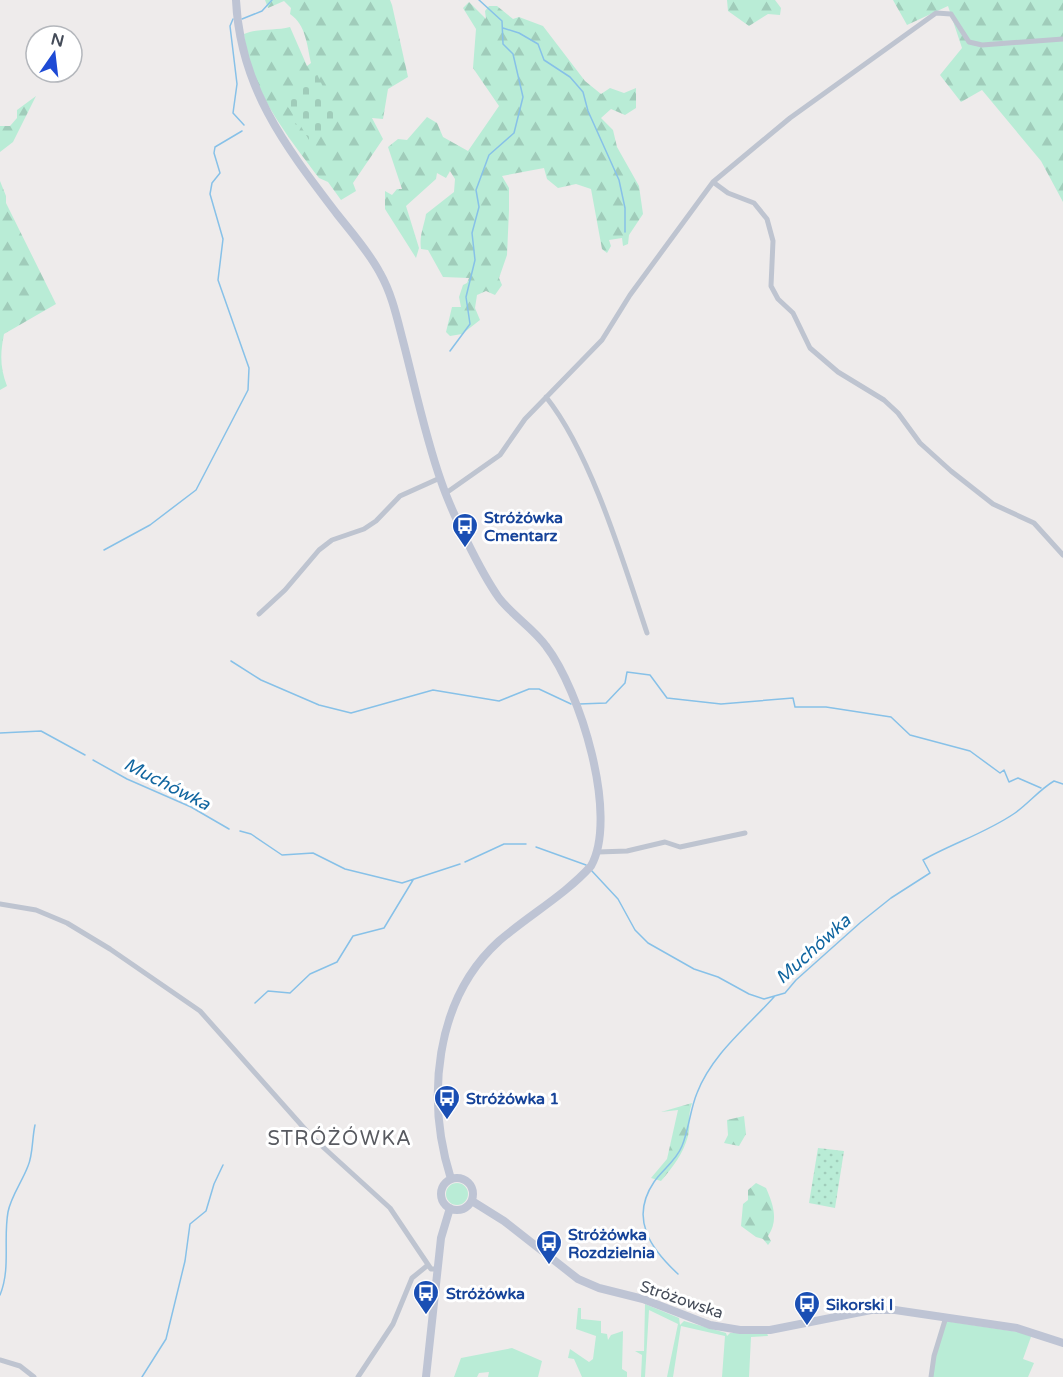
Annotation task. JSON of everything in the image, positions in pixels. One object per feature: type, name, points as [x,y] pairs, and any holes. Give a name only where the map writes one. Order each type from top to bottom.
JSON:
[{"type":"main road","points":[[236,0],[247,68],[273,123],[302,169],[369,255],[389,290],[446,493],[499,598],[545,645],[562,671],[577,704],[589,745],[598,799],[598,852],[589,869],[485,956],[470,977],[453,1011],[441,1047],[437,1084],[441,1140],[451,1179]]},
{"type":"main road","points":[[457,1178],[469,1183],[474,1195],[472,1201],[462,1209],[450,1208],[445,1204],[441,1193],[442,1187],[451,1179],[457,1178]]},
{"type":"main road","name":"Stróżowska","points":[[472,1201],[504,1221],[578,1279],[599,1288],[643,1299],[704,1324],[740,1330],[770,1330],[871,1310],[946,1317],[1017,1328],[1063,1343]]},
{"type":"main road","points":[[426,1377],[441,1238],[450,1208]]},
{"type":"street","points":[[446,493],[500,455],[525,419],[602,340],[630,295],[712,182],[790,118],[936,13],[951,14],[969,42],[982,45],[1063,39]]},
{"type":"street","points":[[712,182],[728,193],[754,203],[766,219],[772,241],[771,286],[778,299],[793,313],[810,348],[838,372],[884,400],[920,443],[951,471],[993,504],[1034,524],[1063,555]]},
{"type":"street","points":[[546,397],[565,424],[588,471],[647,633]]},
{"type":"street","points":[[258,614],[285,590],[319,550],[332,540],[364,530],[400,496],[440,478]]},
{"type":"street","points":[[598,852],[627,851],[665,842],[680,847],[746,833]]},
{"type":"street","points":[[0,904],[36,910],[67,923],[110,949],[200,1011],[312,1137],[390,1209],[430,1269],[438,1269]]},
{"type":"street","points":[[358,1377],[393,1324],[412,1278],[428,1264]]},
{"type":"street","points":[[931,1377],[934,1356],[946,1317]]},
{"type":"street","points":[[0,1360],[20,1366],[34,1377]]},
{"type":"green space","points":[[265,0],[390,0],[392,5],[408,77],[388,89],[383,119],[372,118],[383,139],[353,183],[356,191],[341,200],[328,182],[319,178],[282,128],[254,74],[244,34],[255,31],[290,27],[307,66],[311,63],[305,36],[299,24],[290,14],[291,8],[284,1],[268,8]]},
{"type":"green space","points":[[727,0],[775,0],[781,8],[780,15],[768,14],[749,26],[728,11]]},
{"type":"green space","points":[[893,0],[1063,0],[1063,202],[1041,161],[982,90],[961,102],[940,75],[962,48],[948,6],[907,25]]},
{"type":"green space","points":[[469,2],[486,19],[485,11],[489,6],[497,6],[513,19],[519,17],[543,26],[585,81],[601,94],[610,88],[624,93],[636,88],[636,108],[625,115],[611,109],[601,118],[613,130],[617,147],[639,186],[643,214],[629,235],[628,244],[623,246],[622,238],[609,240],[611,246],[607,253],[602,249],[591,189],[576,184],[558,188],[547,179],[544,168],[502,176],[509,188],[509,210],[507,255],[499,278],[502,285],[495,295],[486,291],[477,295],[475,308],[480,320],[462,334],[450,336],[446,332],[452,307],[461,307],[459,297],[463,285],[469,278],[443,277],[428,250],[421,249],[421,239],[426,214],[454,192],[455,179],[450,171],[446,178],[437,173],[436,179],[406,206],[419,248],[416,258],[385,209],[385,191],[392,195],[397,189],[402,189],[388,147],[398,139],[407,140],[427,117],[437,123],[443,137],[468,151],[499,106],[473,68],[476,29],[463,8]]},
{"type":"green space","points":[[317,74],[330,102],[342,116],[309,140],[299,123],[296,125],[291,117],[294,115],[282,99]]},
{"type":"green space","points":[[36,96],[13,142],[0,152],[0,126],[10,126],[17,118],[17,110]]},
{"type":"green space","points":[[0,181],[6,196],[6,203],[56,304],[4,334],[1,361],[7,386],[0,390]]},
{"type":"green space","points":[[692,1103],[688,1136],[680,1154],[661,1181],[651,1178],[667,1159],[678,1110],[661,1112]]},
{"type":"green space","points":[[744,1116],[746,1134],[739,1146],[724,1143],[728,1135],[727,1120]]},
{"type":"green space","points":[[818,1148],[844,1151],[835,1208],[809,1203]]},
{"type":"green space","points":[[457,1183],[465,1186],[468,1194],[465,1202],[457,1205],[449,1202],[446,1194],[449,1186]]},
{"type":"green space","points":[[756,1183],[766,1188],[773,1206],[774,1218],[768,1236],[771,1241],[768,1245],[763,1239],[756,1237],[741,1226],[743,1204],[748,1200],[748,1190]]},
{"type":"green space","points":[[645,1304],[679,1318],[680,1325],[684,1321],[726,1333],[727,1336],[730,1333],[767,1333],[768,1336],[751,1337],[749,1377],[722,1377],[725,1336],[681,1326],[673,1377],[667,1377],[678,1324],[649,1310],[645,1377],[641,1377],[642,1355],[635,1351],[644,1351]]},
{"type":"green space","points":[[578,1308],[581,1308],[581,1319],[601,1321],[601,1333],[607,1334],[608,1340],[611,1335],[623,1331],[622,1369],[627,1372],[627,1377],[582,1377],[574,1359],[568,1358],[570,1349],[589,1362],[593,1359],[596,1336],[576,1329]]},
{"type":"green space","points":[[945,1321],[1032,1334],[1023,1359],[1034,1363],[1028,1377],[932,1377],[935,1354]]},
{"type":"green space","points":[[512,1348],[542,1361],[538,1377],[488,1377],[489,1372],[479,1373],[477,1377],[454,1377],[461,1358]]},
{"type":"waterway","points":[[242,19],[262,11],[272,0]]},
{"type":"waterway","points":[[450,351],[470,324],[466,297],[475,260],[472,233],[479,207],[476,190],[489,155],[514,133],[523,97],[513,54],[503,44],[502,21],[479,0]]},
{"type":"waterway","points":[[233,19],[230,26],[237,84],[233,113],[244,125]]},
{"type":"waterway","points":[[503,28],[519,33],[538,44],[544,60],[570,77],[583,92],[588,111],[619,180],[625,208],[625,232]]},
{"type":"waterway","points":[[104,550],[150,525],[196,490],[248,390],[249,368],[218,280],[223,239],[210,194],[212,183],[220,173],[214,153],[215,147],[242,131]]},
{"type":"waterway","points":[[231,661],[261,680],[319,705],[351,713],[433,690],[499,701],[529,689],[539,689],[571,704]]},
{"type":"waterway","points":[[579,704],[606,703],[625,683],[627,672],[650,675],[667,698],[721,704],[793,698],[795,707],[826,707],[891,717],[910,735],[970,751],[1000,773],[1004,770],[1009,782],[1018,778],[1041,788]]},
{"type":"waterway","name":"Muchówka","points":[[0,733],[41,731],[85,755]]},
{"type":"waterway","name":"Muchówka","points":[[93,760],[127,779],[191,807],[229,829]]},
{"type":"waterway","name":"Muchówka","points":[[591,870],[618,899],[635,930],[648,943],[694,969],[718,977],[749,994],[764,999],[785,993],[796,980],[861,922],[891,898],[930,873],[923,860],[1004,820],[1054,781],[1063,784]]},
{"type":"waterway","name":"Muchówka","points":[[240,831],[251,834],[282,855],[313,853],[345,869],[402,883],[460,864]]},
{"type":"waterway","name":"Muchówka","points":[[465,862],[504,844],[526,844]]},
{"type":"waterway","name":"Muchówka","points":[[536,847],[586,865]]},
{"type":"waterway","points":[[255,1003],[268,991],[290,993],[310,974],[337,962],[353,936],[384,928],[413,880]]},
{"type":"waterway","points":[[678,1274],[659,1254],[646,1232],[643,1208],[647,1196],[654,1182],[679,1151],[697,1093],[712,1066],[721,1053],[774,997]]},
{"type":"waterway","points":[[0,1295],[5,1275],[8,1212],[30,1162],[35,1125]]},
{"type":"waterway","points":[[142,1377],[166,1339],[185,1261],[190,1224],[206,1211],[214,1184],[223,1165]]},
{"type":"place","name":"Stróżówka Cmentarz","points":[[465,549]]},
{"type":"place","name":"Stróżówka 1","points":[[447,1121]]},
{"type":"place","name":"Stróżówka Rozdzielnia","points":[[549,1266]]},
{"type":"place","name":"Stróżówka","points":[[426,1316]]},
{"type":"place","name":"Sikorski I","points":[[807,1327]]},
{"type":"district","name":"STRÓŻÓWKA","points":[[340,1138]]}]
